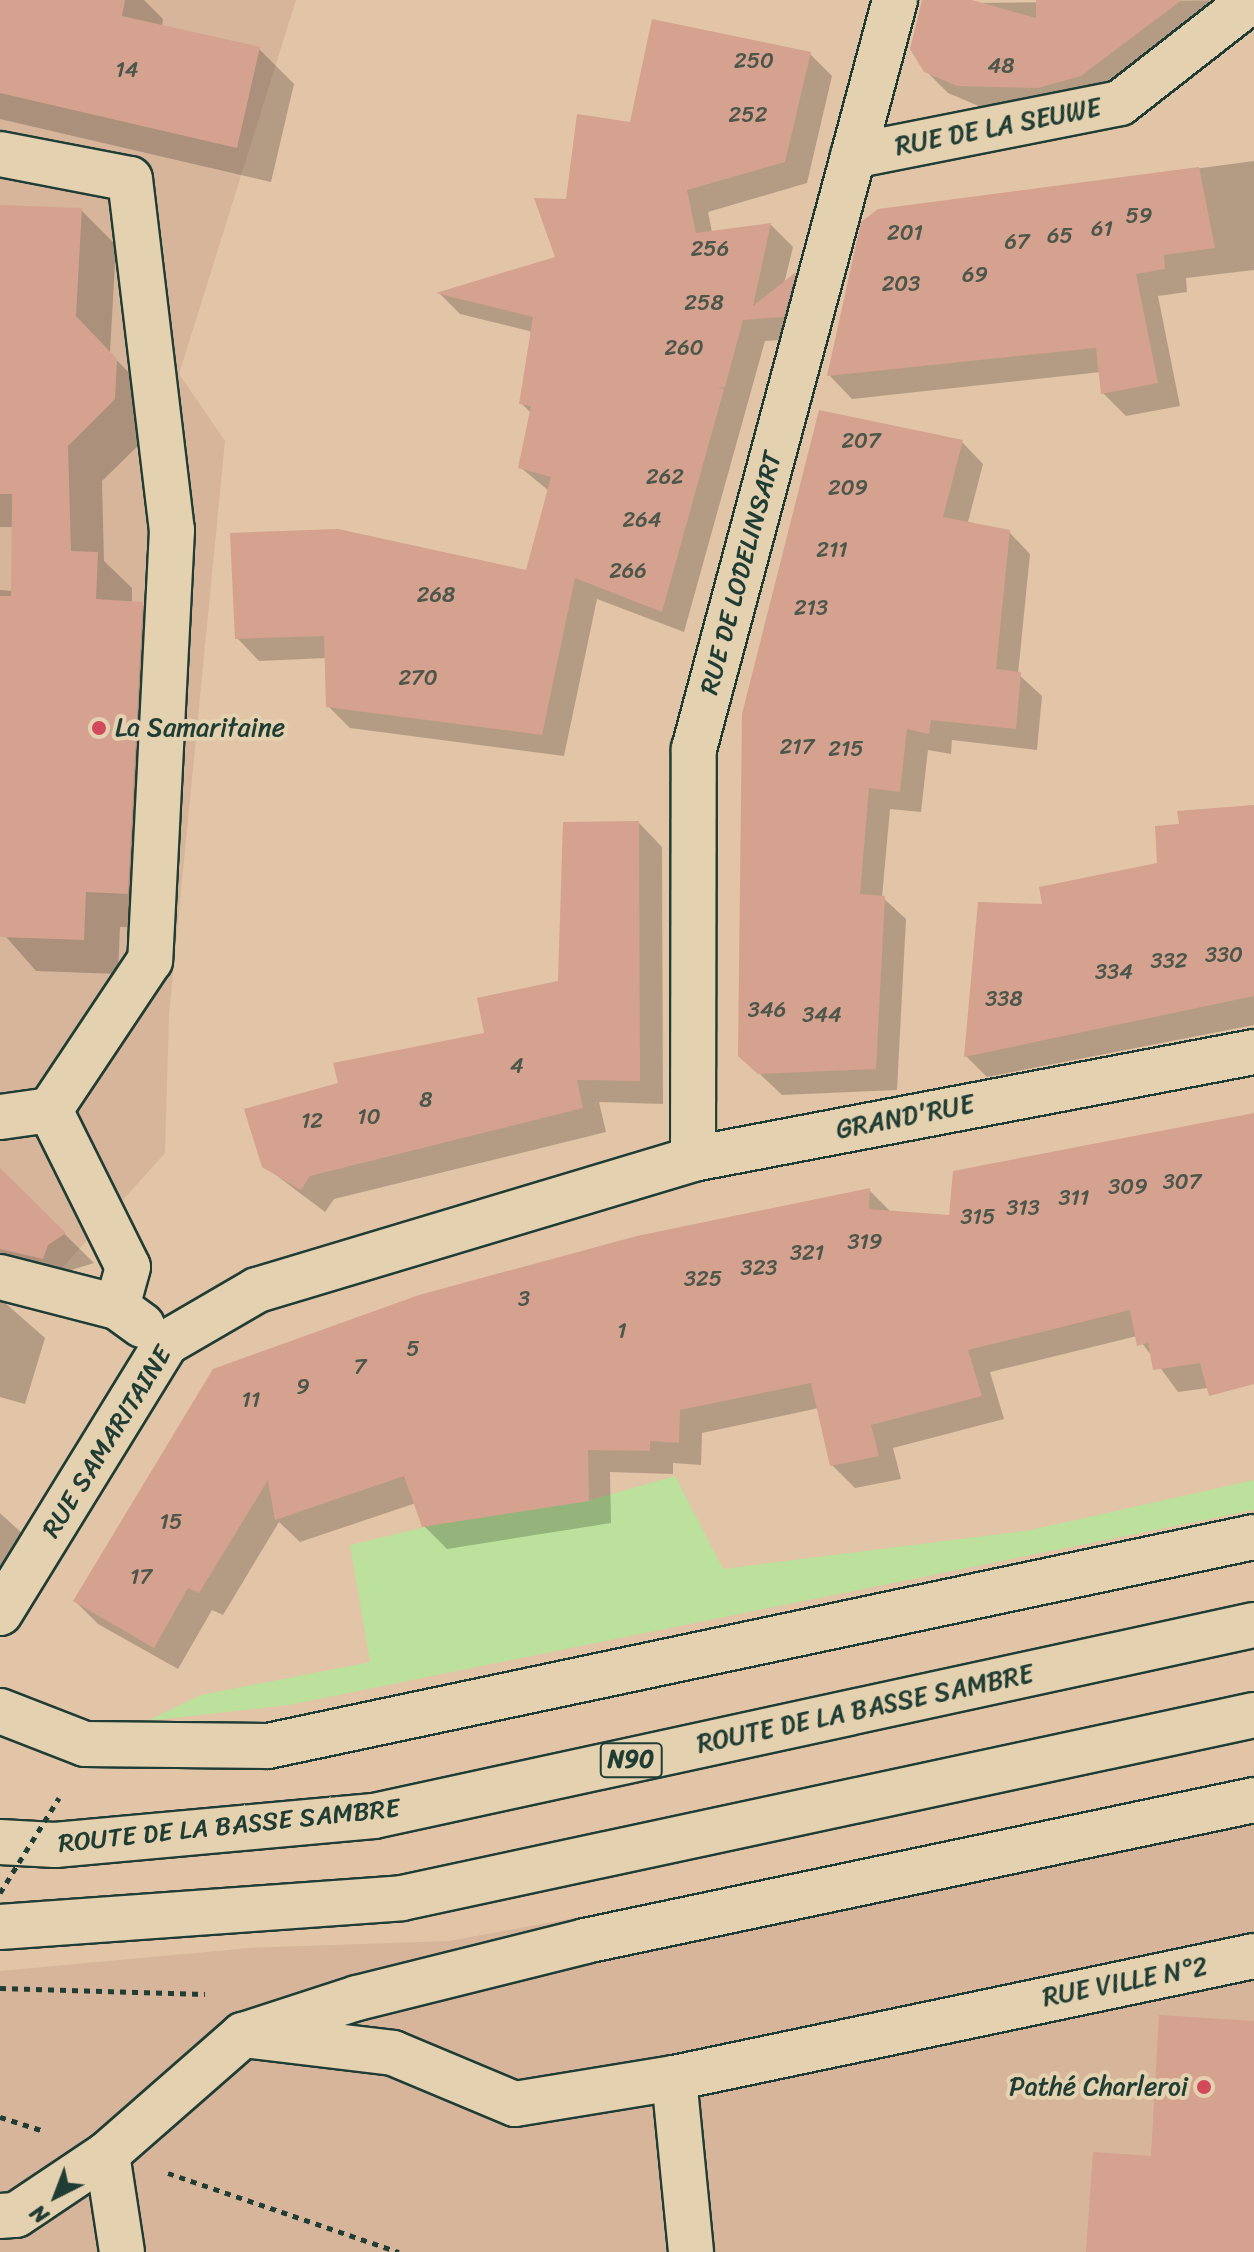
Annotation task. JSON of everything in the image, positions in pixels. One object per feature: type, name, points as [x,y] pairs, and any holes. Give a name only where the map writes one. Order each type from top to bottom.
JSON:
[{"type":"main road","name":"RUE DE LODELINSART","points":[[693,1159],[694,749],[895,0]]},
{"type":"main road","name":"RUE DE LA SEUWE","points":[[853,156],[1120,103],[1252,0]]},
{"type":"main road","points":[[0,154],[130,179],[172,530],[150,960],[50,1110],[0,1117]]},
{"type":"main road","name":"GRAND'RUE","points":[[560,1195],[693,1159],[1254,1052]]},
{"type":"main road","points":[[50,1110],[128,1267],[117,1307]]},
{"type":"main road","name":"RUE SAMARITAINE","points":[[0,1613],[166,1343],[257,1290],[560,1195]]},
{"type":"main road","points":[[0,1277],[117,1307],[166,1343]]},
{"type":"main road","points":[[0,1711],[85,1744],[268,1746],[1254,1537]]},
{"type":"main road","name":"ROUTE DE LA BASSE SAMBRE","points":[[0,1842],[55,1845],[374,1816],[1254,1625]]},
{"type":"main road","points":[[0,1927],[402,1898],[1254,1715]]},
{"type":"main road","points":[[0,2216],[16,2215],[108,2153],[243,2035],[357,1998],[585,1941],[1254,1800]]},
{"type":"main road","name":"RUE VILLE N°2","points":[[243,2035],[393,2053],[515,2104],[674,2078],[1254,1956]]},
{"type":"main road","points":[[674,2078],[691,2252]]},
{"type":"main road","points":[[108,2153],[122,2252]]},
{"type":"path","points":[[0,1893],[59,1798]]},
{"type":"path","points":[[0,1988],[199,1989],[243,2035]]},
{"type":"path","points":[[0,2117],[399,2252]]},
{"type":"shaded area","name":"La Samaritaine","points":[[0,0],[296,0],[179,374],[225,441],[169,1014],[165,1153],[56,1275],[0,1262]]},
{"type":"shaded area","points":[[1254,1793],[1254,2252],[0,2252],[0,1971],[250,1948],[449,1941]]},
{"type":"green space","points":[[675,1476],[723,1569],[1031,1530],[1254,1480],[1254,1510],[289,1705],[147,1721],[201,1695],[370,1662],[350,1545],[492,1511],[587,1501]]},
{"type":"building","points":[[0,0],[125,0],[122,16],[260,47],[237,148],[0,93]]},
{"type":"building","points":[[922,0],[972,0],[1036,18],[1036,0],[1182,0],[1081,76],[1038,88],[957,86],[924,72],[910,49]]},
{"type":"building","points":[[652,19],[811,52],[785,162],[687,190],[696,233],[771,223],[753,306],[796,272],[784,317],[743,320],[725,387],[718,388],[724,389],[662,612],[575,578],[542,735],[326,707],[324,636],[235,639],[230,533],[338,529],[526,570],[551,477],[518,468],[531,406],[519,404],[533,317],[436,293],[555,257],[534,198],[566,199],[577,114],[630,122]]},
{"type":"building","points":[[1199,167],[1215,248],[1164,255],[1165,269],[1136,274],[1158,383],[1101,394],[1096,348],[827,376],[861,222],[878,209]]},
{"type":"building","points":[[0,205],[82,208],[76,316],[117,359],[115,399],[68,446],[71,551],[98,552],[96,599],[143,602],[128,894],[86,892],[84,940],[0,937],[0,596],[11,596],[12,494],[0,494]]},
{"type":"building","points":[[819,410],[963,440],[943,517],[1010,530],[996,669],[1021,672],[1016,729],[931,720],[929,734],[907,729],[900,792],[869,788],[860,894],[885,896],[876,1069],[758,1074],[738,1056],[742,714]]},
{"type":"building","points":[[1254,805],[1254,996],[964,1057],[978,902],[1042,904],[1039,887],[1157,863],[1155,826],[1179,824],[1177,811]]},
{"type":"building","points":[[639,821],[640,1081],[577,1080],[583,1108],[310,1176],[301,1190],[262,1167],[244,1109],[338,1083],[333,1063],[484,1033],[477,998],[558,981],[563,822]]},
{"type":"building","points":[[1254,1113],[1254,1384],[1209,1396],[1200,1363],[1153,1370],[1148,1343],[1137,1346],[1130,1310],[968,1350],[982,1396],[871,1425],[879,1456],[830,1466],[811,1383],[680,1410],[679,1443],[650,1441],[650,1451],[588,1450],[589,1501],[422,1527],[404,1476],[275,1520],[268,1480],[199,1593],[188,1588],[154,1648],[73,1601],[213,1369],[419,1295],[637,1236],[870,1188],[869,1209],[949,1215],[953,1171]]},
{"type":"building","points":[[0,1168],[66,1233],[48,1245],[43,1259],[0,1249]]},
{"type":"building","name":"Pathé Charleroi","points":[[1159,2015],[1254,2021],[1254,2252],[1086,2252],[1093,2152],[1151,2156]]},
{"type":"place","name":"La Samaritaine","points":[[99,728]]},
{"type":"place","name":"Pathé Charleroi","points":[[1204,2087]]}]
